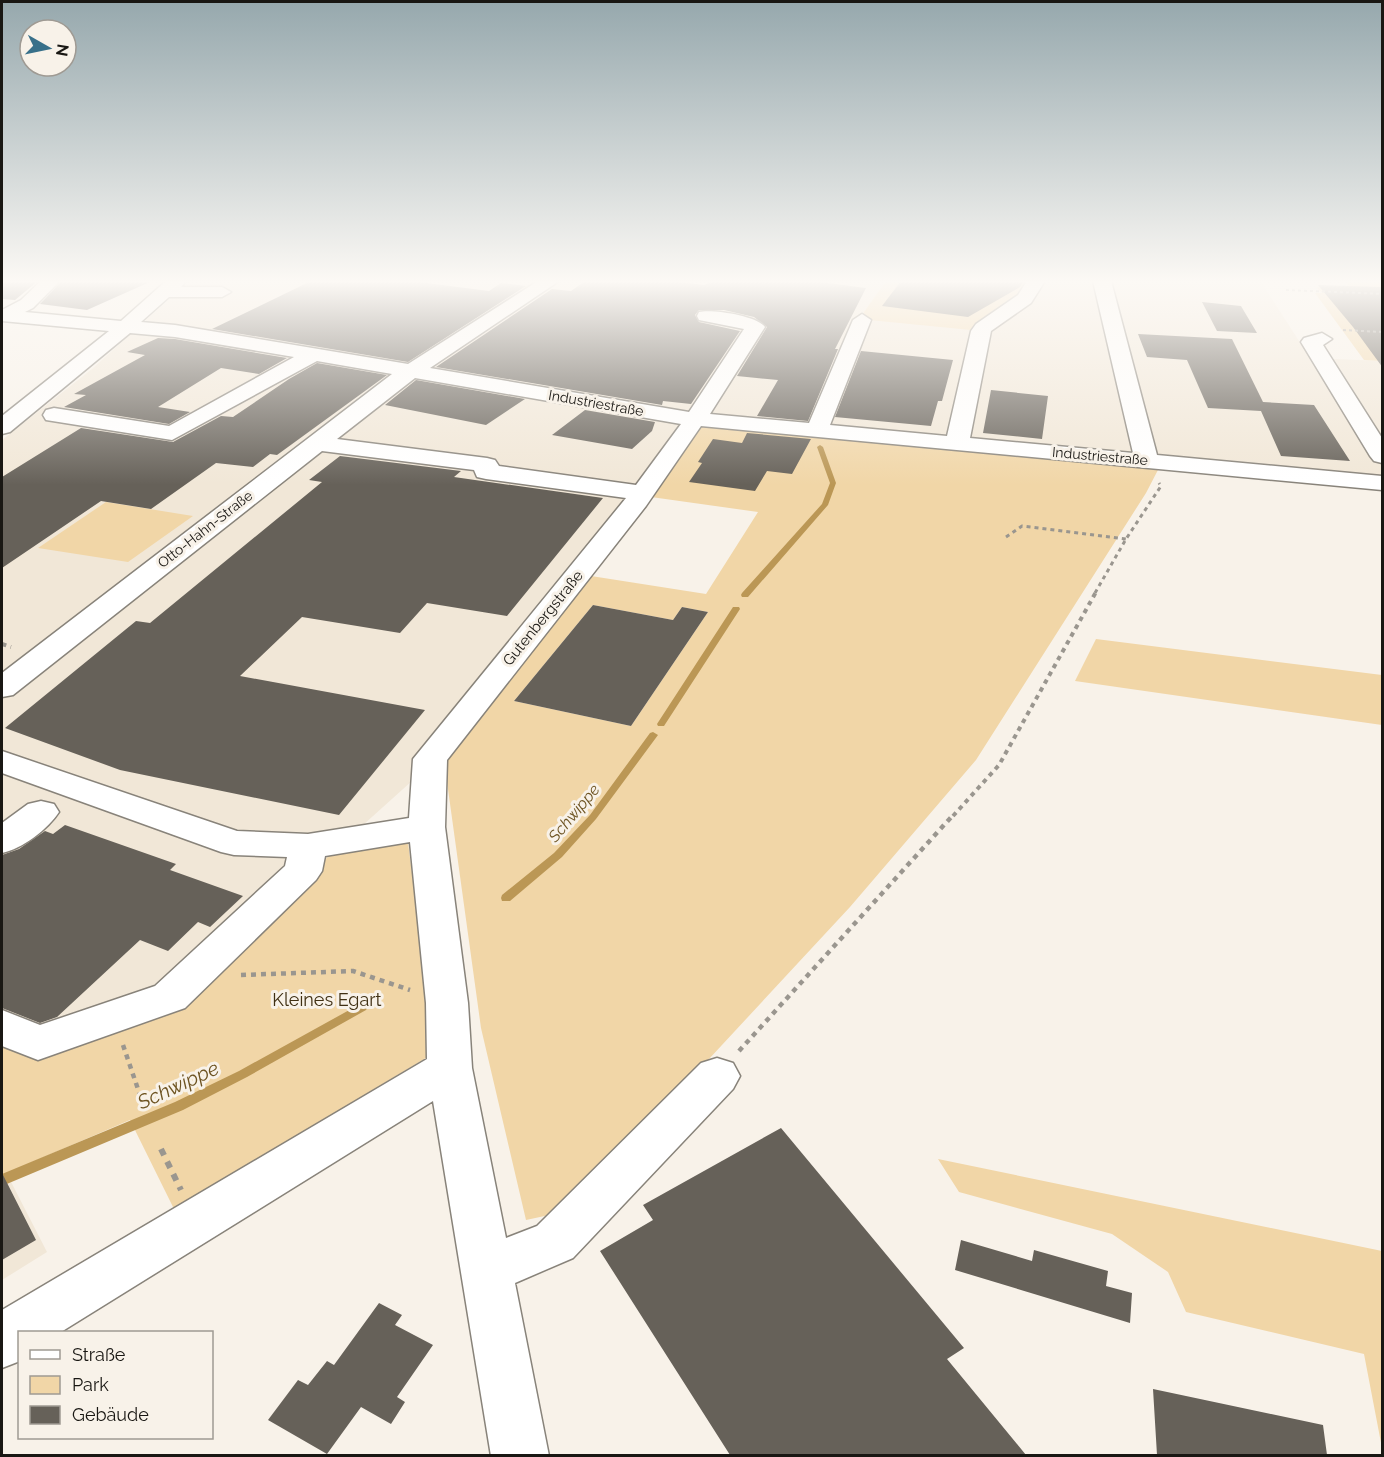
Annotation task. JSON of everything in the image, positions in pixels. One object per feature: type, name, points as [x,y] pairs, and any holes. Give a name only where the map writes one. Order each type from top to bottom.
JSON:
[{"type":"street","points":[[2,427],[99,349]]},
{"type":"street","name":"Industriestraße","points":[[285,349],[693,419],[1383,483]]},
{"type":"street","name":"Otto-Hahn-Straße","points":[[2,688],[410,371],[444,349]]},
{"type":"street","name":"Gutenbergstraße","points":[[427,827],[430,759],[642,493],[693,419],[704,407],[740,349]]},
{"type":"street","points":[[817,430],[850,349]]},
{"type":"street","points":[[957,444],[977,349]]},
{"type":"street","points":[[1119,349],[1146,460]]},
{"type":"street","points":[[1317,349],[1338,374],[1383,456]]},
{"type":"street","points":[[54,415],[172,433],[315,354]]},
{"type":"street","points":[[317,443],[487,465],[486,472],[642,493]]},
{"type":"street","points":[[2,761],[234,843],[308,846],[427,827],[447,1003],[450,1068],[520,1455]]},
{"type":"street","points":[[2,841],[41,812]]},
{"type":"street","points":[[2,1027],[38,1043],[170,997],[303,871],[308,846]]},
{"type":"street","points":[[2,1342],[38,1317],[196,1220],[450,1068]]},
{"type":"street","points":[[485,1271],[555,1242],[717,1076]]},
{"type":"path","points":[[717,1076],[999,765],[1126,539],[1161,486],[1146,460]]},
{"type":"path","points":[[1006,537],[1022,526],[1126,539]]},
{"type":"path","points":[[237,976],[248,973],[353,971],[447,1003]]},
{"type":"path","points":[[113,1017],[140,1095]]},
{"type":"path","points":[[161,1149],[196,1220]]},
{"type":"shaded area","points":[[114,349],[1304,349],[1310,358],[1382,361],[1382,486],[1159,468],[686,422],[443,753],[332,853],[177,1002],[37,1052],[2,1036],[2,440]]},
{"type":"shaded area","points":[[8,1176],[47,1252],[2,1280],[2,1180]]},
{"type":"green space","points":[[1356,349],[1382,349],[1382,361],[1364,360]]},
{"type":"green space","points":[[686,422],[1159,468],[1146,493],[976,760],[850,907],[568,1211],[526,1220],[481,1028],[443,753]],"holes":[[[651,497],[758,512],[706,594],[591,576]],[[593,605],[673,620],[682,607],[708,612],[631,726],[514,701]]]},
{"type":"green space","points":[[106,502],[193,516],[128,562],[38,548]]},
{"type":"green space","points":[[1096,639],[1382,675],[1382,725],[1075,681]]},
{"type":"green space","name":"Kleines Egart","points":[[408,843],[436,1052],[174,1209],[130,1120],[2,1175],[2,1036],[37,1052],[177,1002],[332,853]]},
{"type":"green space","points":[[938,1159],[1382,1251],[1382,1448],[1364,1354],[1186,1312],[1168,1272],[1112,1234],[959,1192]]},
{"type":"building","points":[[134,349],[234,349],[287,358],[259,374],[221,368],[158,407],[190,412],[169,424],[64,407],[86,395],[74,394],[145,355],[127,352]]},
{"type":"building","points":[[331,349],[428,349],[408,362]]},
{"type":"building","points":[[463,349],[728,349],[691,404],[663,401],[662,405],[436,367]]},
{"type":"building","points":[[754,349],[838,349],[808,421],[757,416],[778,380],[737,376]]},
{"type":"building","points":[[1144,349],[1237,349],[1263,402],[1314,405],[1350,461],[1281,456],[1261,411],[1208,408],[1187,360],[1147,357]]},
{"type":"building","points":[[1369,349],[1383,349],[1383,368]]},
{"type":"building","points":[[861,351],[953,360],[942,401],[938,401],[931,426],[835,417]]},
{"type":"building","points":[[317,363],[387,375],[277,455],[270,454],[253,467],[216,463],[151,509],[101,501],[2,568],[2,477],[81,428],[173,442],[221,416],[233,417]]},
{"type":"building","points":[[416,380],[525,399],[486,425],[385,405]]},
{"type":"building","points":[[991,390],[1048,396],[1042,439],[983,433]]},
{"type":"building","points":[[585,410],[655,422],[652,431],[632,449],[552,435]]},
{"type":"building","points":[[747,433],[811,439],[792,474],[767,471],[755,491],[689,482],[702,463],[698,462],[713,439],[742,443]]},
{"type":"building","points":[[340,456],[461,471],[454,477],[603,498],[507,616],[427,603],[400,633],[302,617],[240,676],[425,710],[339,815],[120,770],[5,728],[136,621],[150,623],[322,482],[309,480]]},
{"type":"building","points":[[593,605],[673,620],[682,607],[708,612],[631,726],[514,701]]},
{"type":"building","points":[[65,825],[176,864],[170,870],[243,896],[210,927],[198,922],[168,951],[140,940],[57,1017],[40,1023],[2,1008],[2,855],[19,849],[45,831],[53,834]]},
{"type":"building","points":[[781,1128],[964,1348],[947,1359],[1026,1455],[730,1455],[600,1251],[653,1220],[643,1205]]},
{"type":"building","points":[[2,1173],[36,1240],[2,1260]]},
{"type":"building","points":[[961,1240],[1032,1261],[1034,1250],[1108,1271],[1106,1286],[1132,1293],[1130,1323],[955,1270]]},
{"type":"building","points":[[379,1303],[402,1315],[395,1325],[433,1345],[397,1397],[405,1402],[391,1424],[361,1407],[327,1454],[268,1420],[298,1380],[308,1385],[327,1361],[334,1365]]},
{"type":"building","points":[[1153,1389],[1323,1425],[1327,1455],[1157,1455]]},
{"type":"waterway","name":"Schwippe","points":[[745,595],[825,505],[833,483],[820,447]]},
{"type":"waterway","name":"Schwippe","points":[[661,724],[736,609]]},
{"type":"waterway","name":"Schwippe","points":[[506,898],[558,855],[593,817],[653,735]]},
{"type":"waterway","name":"Schwippe","points":[[2,1180],[179,1106],[243,1074],[362,1007]]}]
